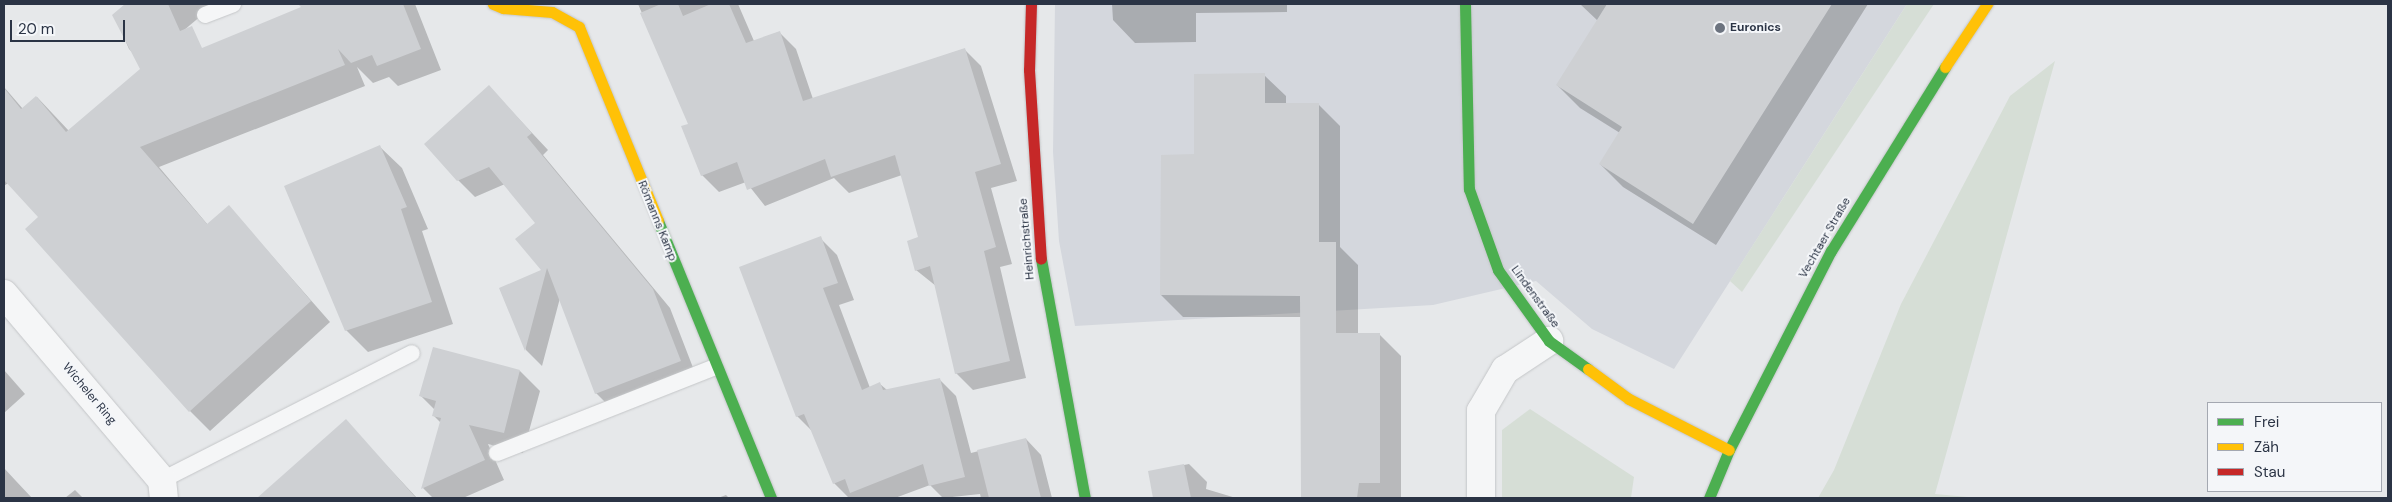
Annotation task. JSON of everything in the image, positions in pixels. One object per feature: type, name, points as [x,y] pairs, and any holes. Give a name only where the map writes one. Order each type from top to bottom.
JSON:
[{"type":"street","name":"Römanns Kamp","points":[[493,4],[503,8],[552,12],[579,27],[715,367],[771,498]]},
{"type":"street","name":"Heinrichstraße","points":[[1032,4],[1029,70],[1041,265],[1085,498]]},
{"type":"street","name":"Lindenstraße","points":[[1465,4],[1469,188],[1498,270],[1550,341],[1629,399],[1729,450]]},
{"type":"street","name":"Vechtaer Straße","points":[[1709,498],[1729,450],[1831,251],[1953,53],[1987,4]]},
{"type":"street","name":"Wicheler Ring","points":[[4,294],[163,489]]},
{"type":"street","points":[[1481,498],[1481,411],[1505,370],[1550,341]]},
{"type":"lane","points":[[205,15],[233,4]]},
{"type":"lane","points":[[163,489],[412,353]]},
{"type":"lane","points":[[497,452],[715,367]]},
{"type":"shaded area","points":[[1055,4],[1907,4],[1674,369],[1592,329],[1536,281],[1433,305],[1075,326],[1059,241],[1053,152]]},
{"type":"shaded area","points":[[1907,4],[1934,4],[1742,292],[1730,281]]},
{"type":"shaded area","points":[[2055,61],[1935,494],[1979,498],[1818,498],[1834,470],[1901,304],[2010,96]]},
{"type":"shaded area","points":[[1530,409],[1634,477],[1631,498],[1502,498],[1502,430]]},
{"type":"building","points":[[125,4],[168,4],[180,31],[192,26],[202,48],[301,7],[298,4],[403,4],[421,49],[377,66],[372,55],[351,63],[338,49],[345,65],[140,147],[207,224],[229,205],[311,301],[189,412],[25,229],[38,217],[4,180],[4,88],[21,109],[36,96],[66,132],[140,69],[112,15]]},
{"type":"building","points":[[661,4],[678,4],[683,16],[711,4],[729,4],[746,43],[780,31],[803,101],[965,48],[1001,164],[975,172],[996,247],[984,251],[1010,361],[955,374],[930,266],[915,271],[907,241],[918,237],[895,155],[831,177],[825,159],[747,190],[737,162],[701,176],[681,126],[688,124],[640,13]]},
{"type":"building","points":[[1607,4],[1832,4],[1693,224],[1599,164],[1622,127],[1556,85]]},
{"type":"building","points":[[1265,73],[1265,103],[1319,103],[1319,242],[1336,242],[1336,333],[1380,333],[1380,483],[1359,483],[1357,498],[1301,498],[1300,296],[1160,295],[1161,155],[1194,154],[1194,74]]},
{"type":"building","points":[[489,85],[532,133],[527,137],[653,289],[681,361],[595,394],[547,268],[525,351],[499,288],[541,270],[515,239],[535,223],[489,167],[457,181],[424,144]]},
{"type":"building","points":[[380,145],[407,207],[401,209],[432,302],[345,331],[284,186]]},
{"type":"building","points":[[821,236],[838,283],[823,288],[862,390],[880,382],[883,390],[940,378],[965,477],[929,486],[923,464],[850,493],[845,479],[833,484],[804,414],[796,417],[739,267]]},
{"type":"building","points":[[433,347],[520,370],[504,433],[469,425],[485,460],[421,489],[441,418],[432,416],[436,401],[419,396]]},
{"type":"building","points":[[346,419],[416,498],[257,498]]},
{"type":"building","points":[[1026,438],[1041,498],[989,498],[977,450]]},
{"type":"building","points":[[1184,464],[1191,498],[1153,498],[1148,471]]},
{"type":"traffic: fast","points":[[1465,4],[1469,189],[1498,270],[1549,341],[1588,369]]},
{"type":"traffic: fast","points":[[1709,498],[1729,450],[1831,251],[1945,67]]},
{"type":"traffic: fast","points":[[658,221],[771,498]]},
{"type":"traffic: fast","points":[[1041,259],[1085,498]]},
{"type":"traffic: slow","points":[[493,4],[503,8],[552,12],[579,27],[658,221]]},
{"type":"traffic: slow","points":[[1945,67],[1987,4]]},
{"type":"traffic: slow","points":[[1588,369],[1629,399],[1729,450]]},
{"type":"traffic: jam","points":[[1031,4],[1029,70],[1041,259]]},
{"type":"place","name":"Euronics","points":[[1720,28]]}]
